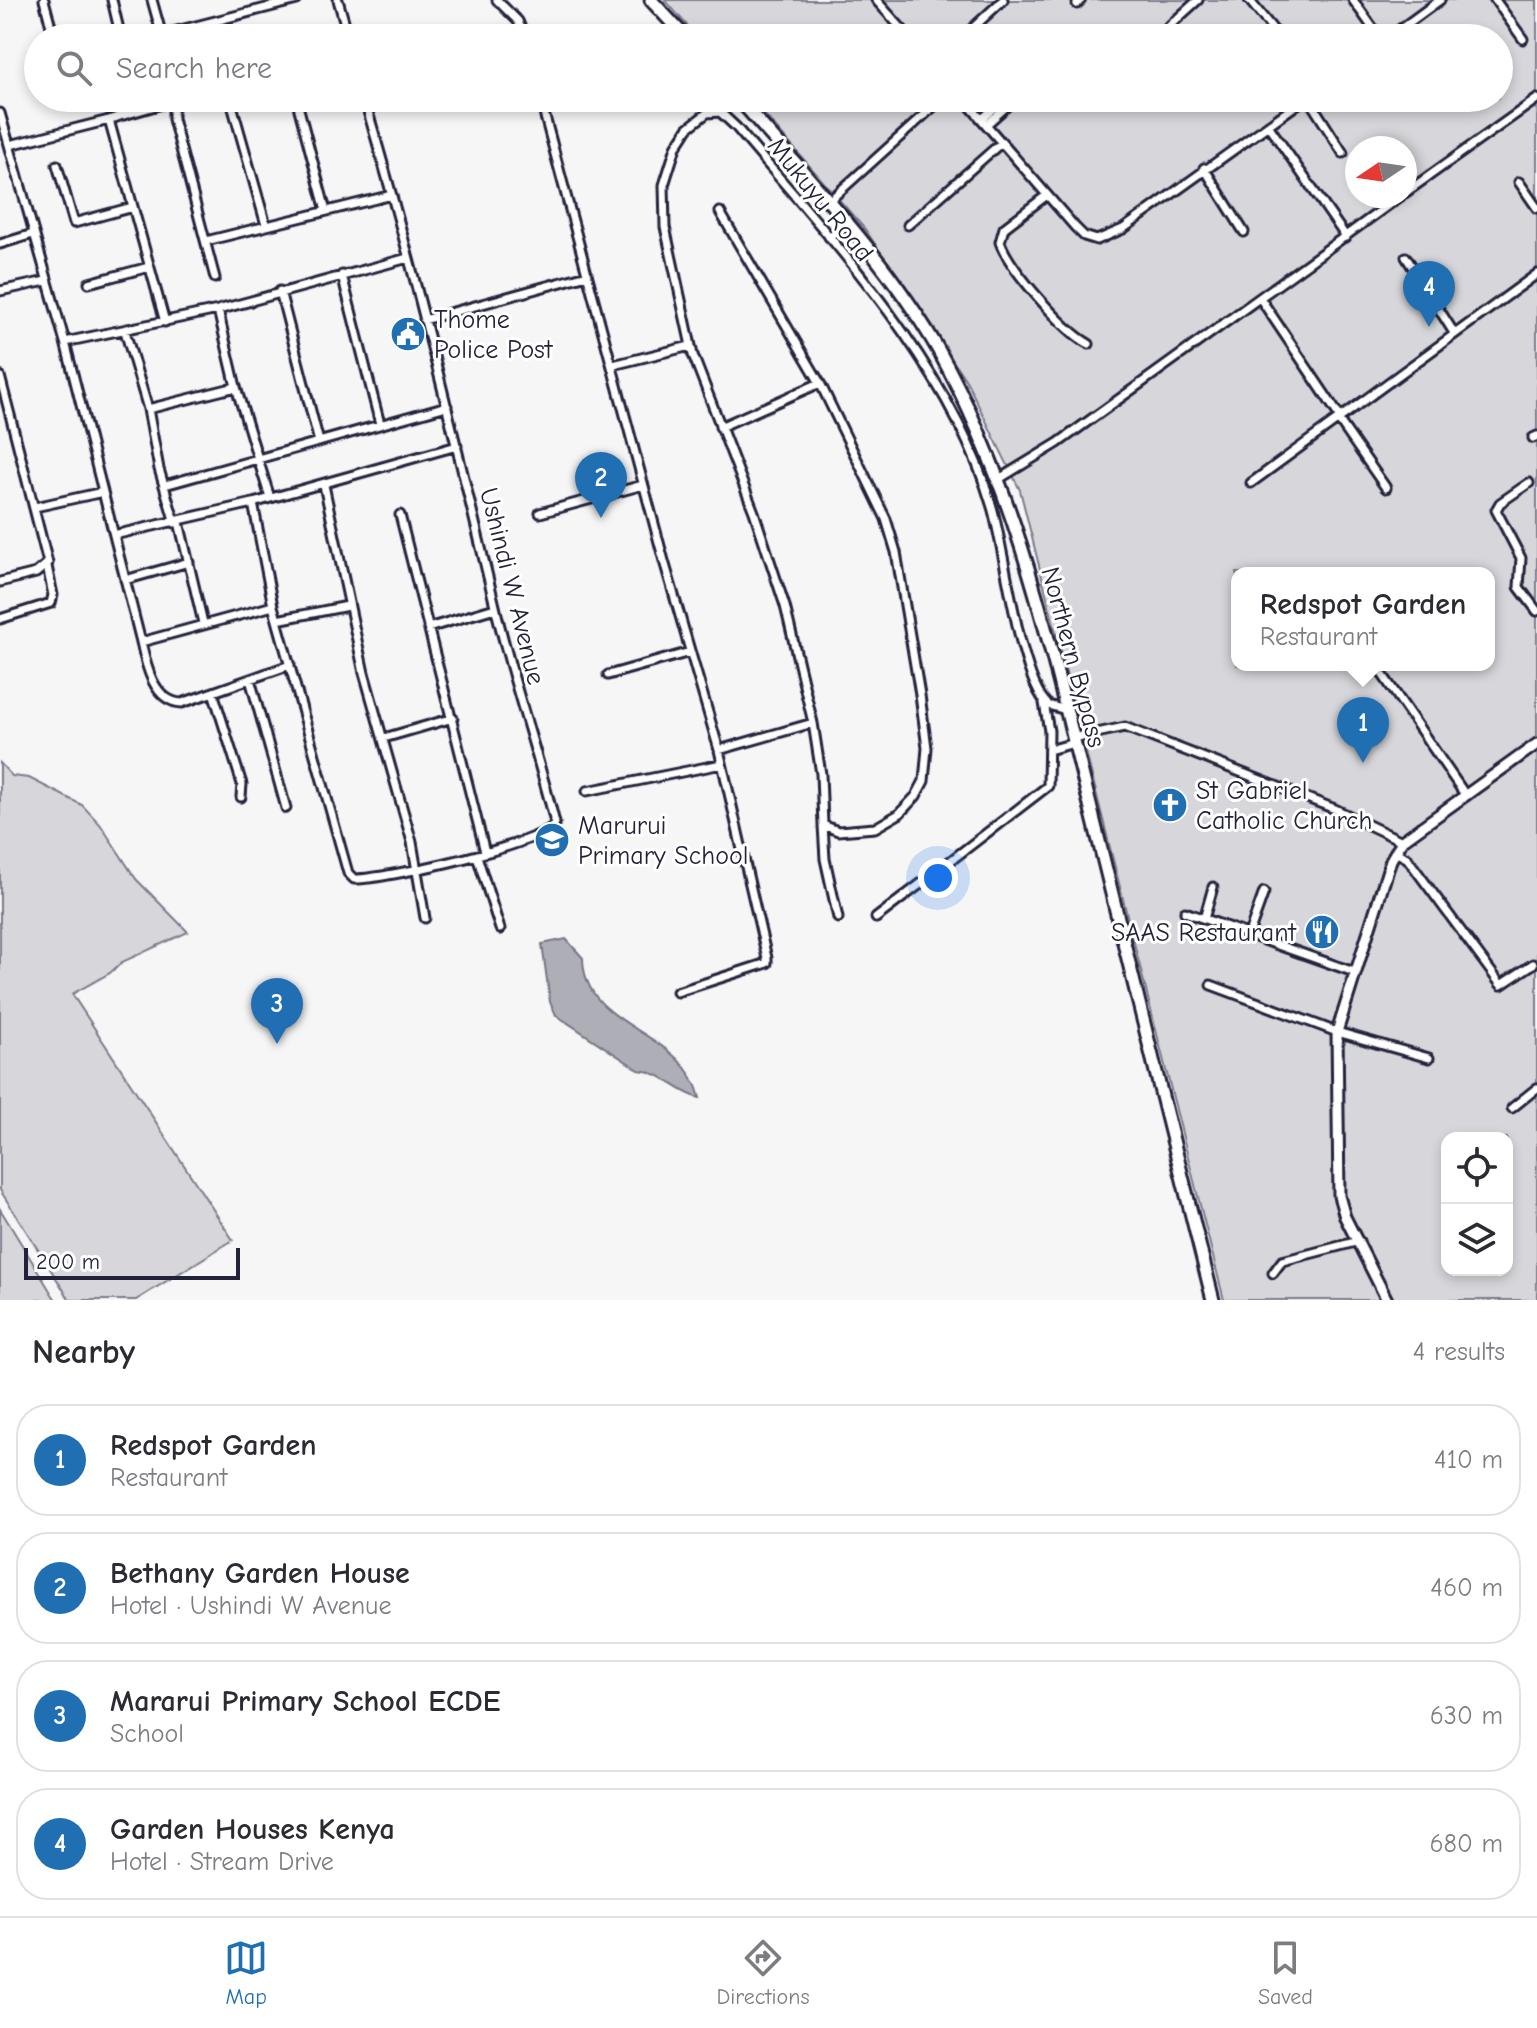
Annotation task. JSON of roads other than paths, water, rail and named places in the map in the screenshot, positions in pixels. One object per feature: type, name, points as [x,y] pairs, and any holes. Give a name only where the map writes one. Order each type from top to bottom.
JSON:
[{"type":"main road","points":[[651,0],[673,24]]},
{"type":"main road","name":"Northern Bypass","points":[[750,112],[900,291],[940,353],[975,422],[999,479],[1042,614],[1213,1300]]},
{"type":"street","points":[[44,0],[50,24]]},
{"type":"street","points":[[112,0],[118,24]]},
{"type":"street","points":[[152,0],[158,24]]},
{"type":"street","points":[[209,24],[297,0]]},
{"type":"street","points":[[338,0],[345,24]]},
{"type":"street","points":[[497,0],[519,24]]},
{"type":"street","points":[[876,0],[897,24]]},
{"type":"street","points":[[977,24],[1003,0]]},
{"type":"street","points":[[1171,24],[1198,0]]},
{"type":"street","points":[[1249,0],[1269,24]]},
{"type":"street","points":[[1353,0],[1370,24]]},
{"type":"street","points":[[1407,24],[1440,0]]},
{"type":"street","points":[[1495,0],[1512,24]]},
{"type":"street","points":[[1513,25],[1523,39]]},
{"type":"street","points":[[1417,184],[1537,99]]},
{"type":"street","points":[[109,120],[128,112]]},
{"type":"street","points":[[10,145],[134,112]]},
{"type":"street","points":[[175,112],[215,278]]},
{"type":"street","points":[[234,112],[266,225]]},
{"type":"street","points":[[300,112],[326,211]]},
{"type":"street","name":"Ushindi W Avenue","points":[[290,665],[352,878],[416,872],[477,856],[546,833],[555,823],[495,608],[447,406],[368,112]]},
{"type":"street","points":[[544,112],[643,485],[719,750],[768,962],[747,973],[677,992]]},
{"type":"street","name":"Mukuyu Road","points":[[712,112],[688,128],[676,147],[662,194],[675,284],[690,346],[773,565],[813,723],[825,859],[838,918]]},
{"type":"street","name":"Mukuyu Road","points":[[718,112],[726,116],[829,237],[925,364],[961,427],[991,502],[1021,641],[1044,701],[1049,750],[1049,783],[1044,791],[876,918]]},
{"type":"street","points":[[828,202],[928,112]]},
{"type":"street","points":[[975,112],[1084,236],[1102,240],[1123,229],[1204,168],[1287,112]]},
{"type":"street","points":[[984,122],[993,112]]},
{"type":"street","points":[[984,122],[997,112]]},
{"type":"street","points":[[1316,112],[1343,153]]},
{"type":"street","points":[[0,113],[65,342],[141,642],[160,695],[167,701],[182,703],[290,665],[273,606],[253,503]]},
{"type":"street","points":[[109,120],[165,322]]},
{"type":"street","points":[[1268,125],[1346,237]]},
{"type":"street","points":[[908,225],[1002,142]]},
{"type":"street","points":[[57,165],[74,223],[133,207]]},
{"type":"street","points":[[1204,168],[1244,232]]},
{"type":"street","points":[[1519,182],[1537,208]]},
{"type":"street","points":[[206,241],[392,195]]},
{"type":"street","points":[[1047,195],[1004,228],[1000,242],[1009,260],[1061,320],[1089,344]]},
{"type":"street","points":[[999,479],[1058,443],[1384,208]]},
{"type":"street","points":[[720,212],[820,383],[889,528],[927,748],[923,786],[899,814],[880,826],[862,830],[838,831],[823,825]]},
{"type":"street","points":[[829,237],[846,223]]},
{"type":"street","points":[[0,244],[33,234]]},
{"type":"street","points":[[1406,257],[1454,333]]},
{"type":"street","points":[[65,342],[218,310],[408,258]]},
{"type":"street","points":[[89,283],[149,267]]},
{"type":"street","points":[[1251,483],[1537,274]]},
{"type":"street","points":[[342,275],[380,424]]},
{"type":"street","points":[[424,320],[587,275]]},
{"type":"street","points":[[0,291],[46,281]]},
{"type":"street","points":[[280,291],[319,442]]},
{"type":"street","points":[[1260,298],[1386,488]]},
{"type":"street","points":[[218,310],[236,387],[270,498]]},
{"type":"street","points":[[125,331],[203,623]]},
{"type":"street","points":[[613,365],[690,346]]},
{"type":"street","points":[[925,364],[940,353]]},
{"type":"street","points":[[0,376],[48,557],[53,595],[51,603],[0,619]]},
{"type":"street","points":[[720,427],[820,383]]},
{"type":"street","points":[[148,409],[236,387]]},
{"type":"street","points":[[165,485],[447,406]]},
{"type":"street","points":[[0,423],[11,420]]},
{"type":"street","points":[[114,535],[177,523],[324,485],[457,446]]},
{"type":"street","points":[[1529,483],[1500,503],[1496,510],[1521,558],[1519,587],[1537,611]]},
{"type":"street","points":[[324,485],[348,606],[412,842],[425,918]]},
{"type":"street","points":[[540,513],[643,485]]},
{"type":"street","points":[[35,507],[103,492]]},
{"type":"street","points":[[991,502],[1005,497]]},
{"type":"street","points":[[400,515],[485,852]]},
{"type":"street","points":[[125,580],[189,562]]},
{"type":"street","points":[[0,582],[36,573],[47,566]]},
{"type":"street","points":[[141,642],[273,606]]},
{"type":"street","points":[[277,620],[348,606]]},
{"type":"street","points":[[428,628],[495,608]]},
{"type":"street","points":[[608,675],[690,652]]},
{"type":"street","points":[[1380,671],[1466,796]]},
{"type":"street","points":[[250,679],[286,808]]},
{"type":"street","points":[[213,692],[242,784],[241,797]]},
{"type":"street","points":[[1044,701],[1066,710]]},
{"type":"street","points":[[384,738],[453,718]]},
{"type":"street","points":[[719,750],[813,723]]},
{"type":"street","points":[[1049,750],[1073,740],[1125,727],[1302,796],[1387,831],[1402,841]]},
{"type":"street","points":[[1387,1300],[1345,1217],[1339,1196],[1337,1032],[1354,972],[1395,852],[1402,841],[1537,744]]},
{"type":"street","points":[[587,791],[722,764]]},
{"type":"street","points":[[1395,852],[1407,858],[1501,985],[1533,964]]},
{"type":"street","points":[[477,856],[500,929]]},
{"type":"street","points":[[1204,919],[1213,887]]},
{"type":"street","points":[[1249,934],[1264,892]]},
{"type":"street","points":[[1185,912],[1354,972]]},
{"type":"street","points":[[1211,985],[1337,1032],[1429,1058]]},
{"type":"street","points":[[1512,1108],[1537,1088]]},
{"type":"street","points":[[1273,1273],[1282,1261],[1359,1241]]},
{"type":"place","name":"Garden Houses Kenya","points":[[1429,327]]},
{"type":"place","name":"Thome Police Post","points":[[408,334]]},
{"type":"place","name":"Bethany Garden House","points":[[601,518]]},
{"type":"place","name":"Redspot Garden","points":[[1363,763]]},
{"type":"place","name":"St Gabriel Catholic Church","points":[[1170,805]]},
{"type":"place","name":"Marurui Primary School","points":[[552,840]]},
{"type":"place","name":"SAAS Restaurant","points":[[1322,932]]},
{"type":"place","name":"Mararui Primary School ECDE","points":[[277,1044]]}]
